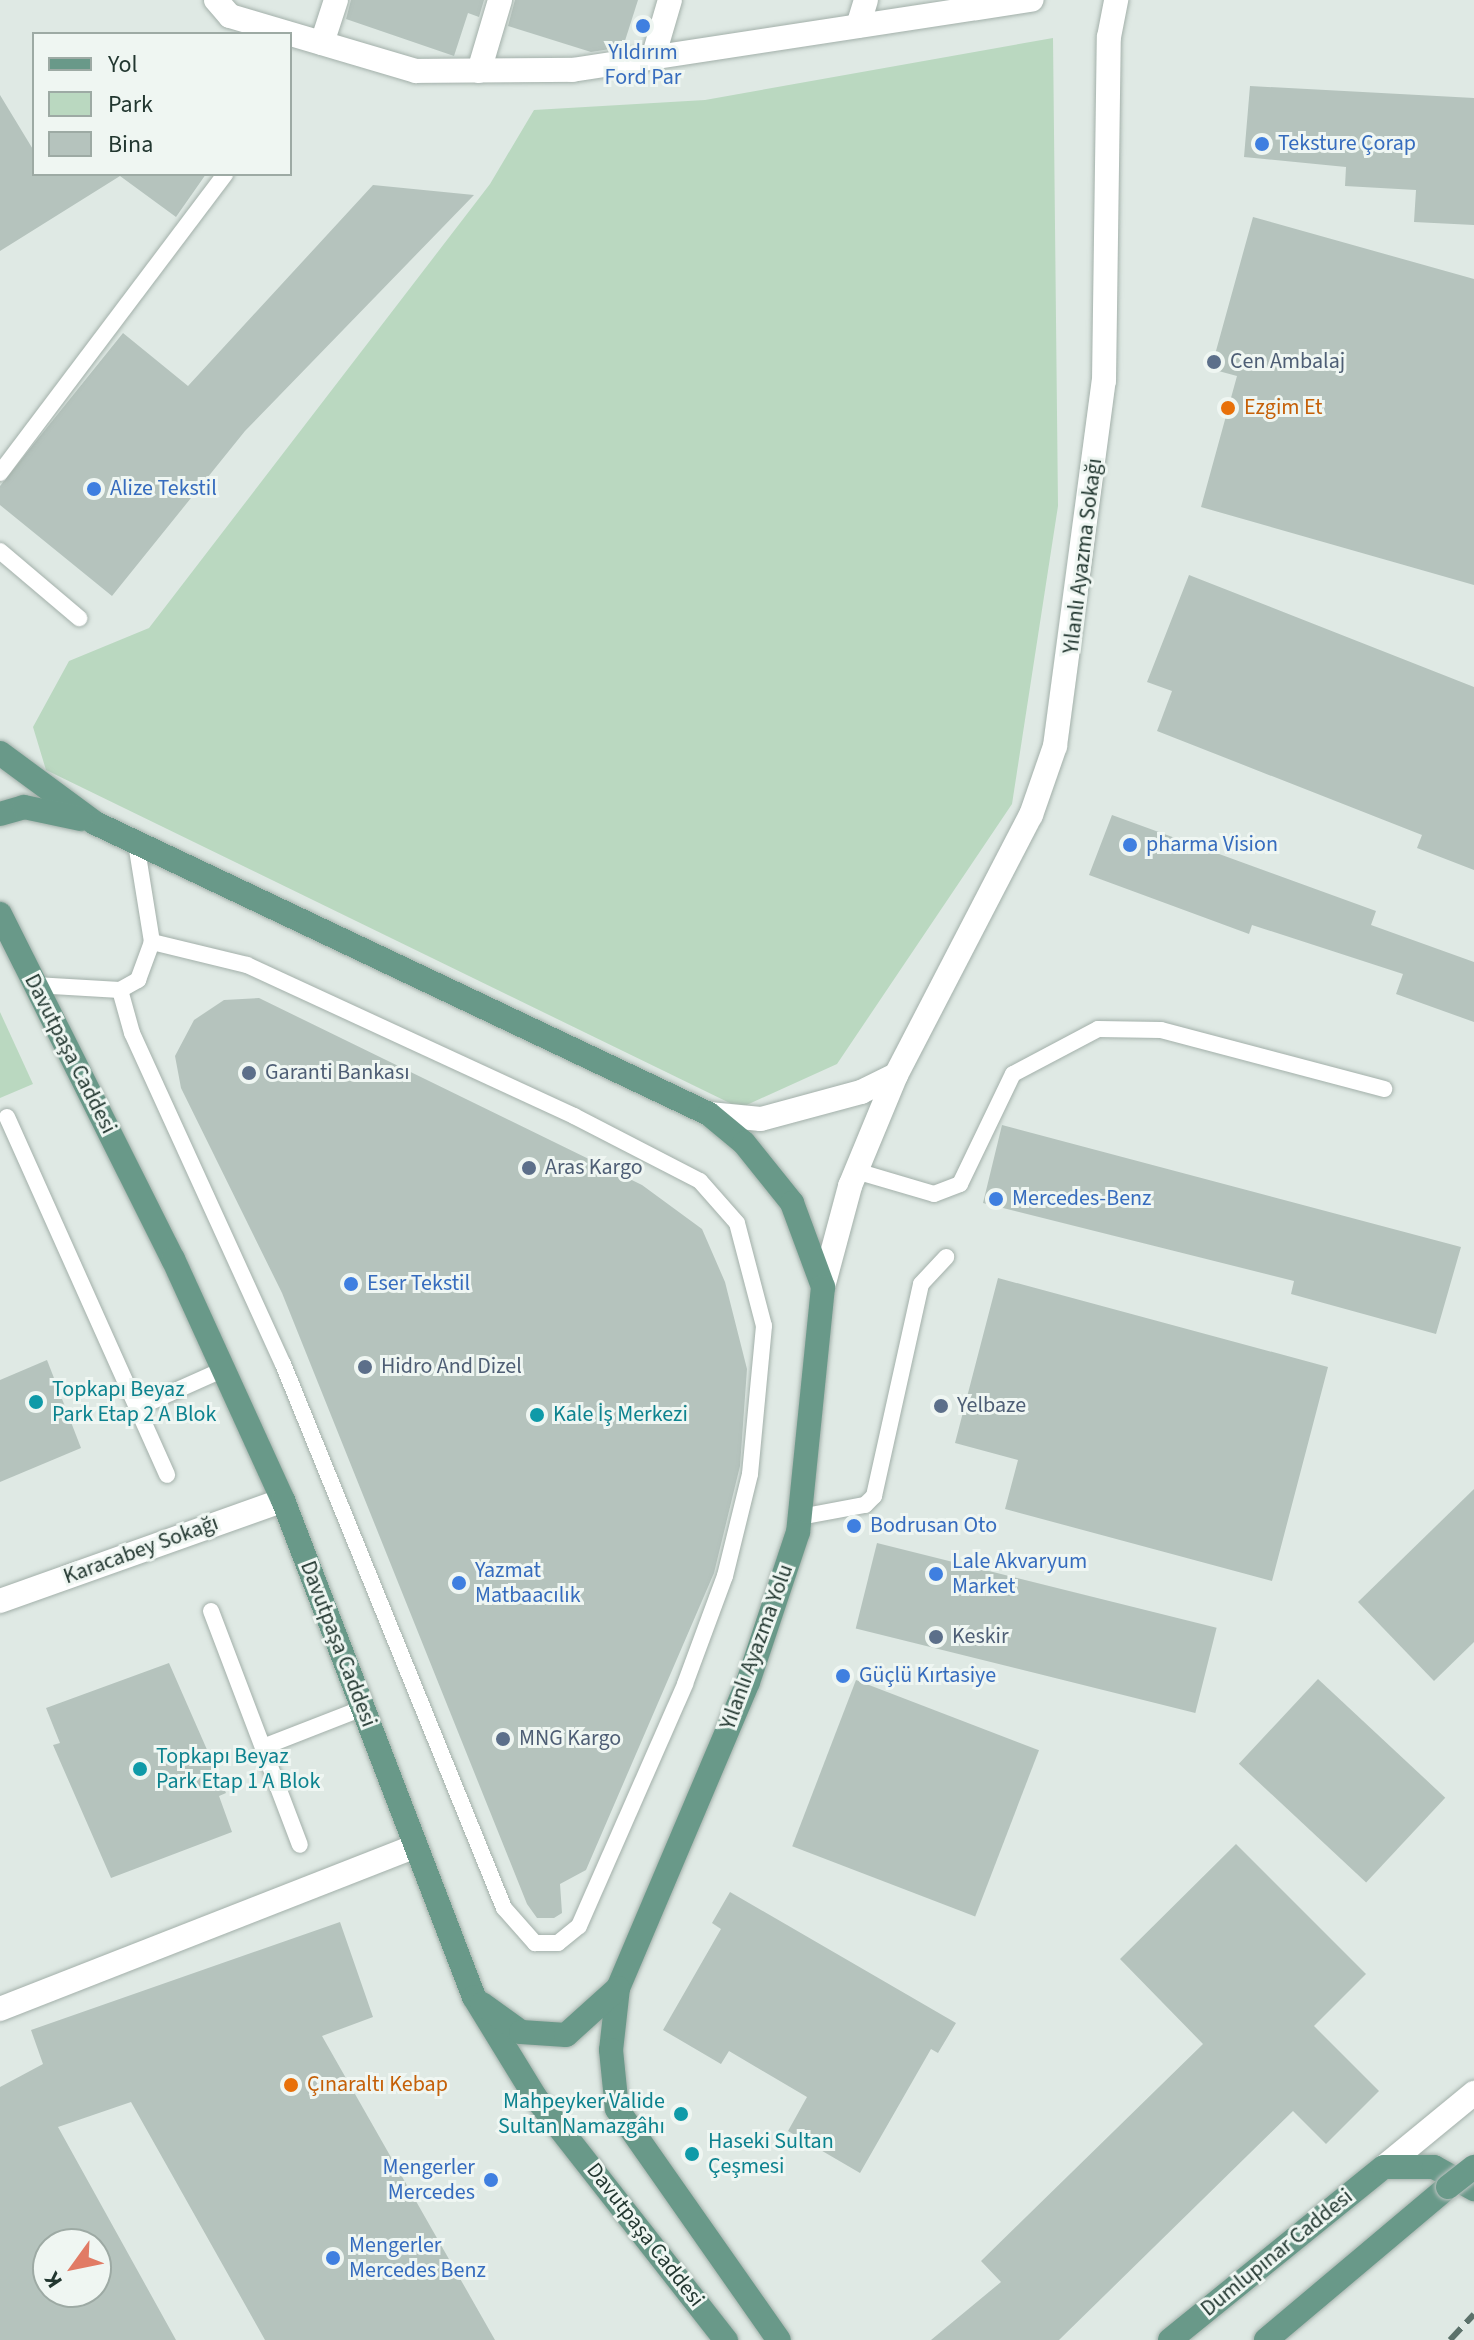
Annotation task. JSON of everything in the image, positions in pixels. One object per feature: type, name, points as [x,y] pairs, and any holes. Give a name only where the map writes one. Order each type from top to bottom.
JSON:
[{"type":"main road","points":[[0,753],[95,823],[709,1114],[753,1153],[792,1203],[823,1287]]},
{"type":"main road","points":[[0,814],[24,807],[95,823]]},
{"type":"main road","name":"Davutpaşa Caddesi","points":[[0,914],[224,1369],[283,1500],[474,1997],[536,2098],[721,2338]]},
{"type":"main road","name":"Yılanlı Ayazma Yolu","points":[[618,1988],[748,1682],[800,1517],[823,1287]]},
{"type":"main road","points":[[474,1997],[521,2032],[540,2038],[583,2026],[618,1988]]},
{"type":"main road","name":"Davutpaşa Caddesi","points":[[618,1988],[611,2064],[617,2109],[648,2162],[779,2340]]},
{"type":"main road","points":[[1384,2167],[1434,2167],[1474,2189]]},
{"type":"main road","name":"Dumlupınar Caddesi","points":[[1170,2340],[1384,2167]]},
{"type":"main road","points":[[1266,2340],[1474,2167]]},
{"type":"street","points":[[216,0],[230,16],[285,32]]},
{"type":"street","points":[[322,43],[336,0]]},
{"type":"street","points":[[479,71],[500,0]]},
{"type":"street","points":[[653,58],[670,0]]},
{"type":"street","points":[[858,26],[866,0]]},
{"type":"street","points":[[292,34],[416,71],[572,70],[1032,0]]},
{"type":"street","name":"Yılanlı Ayazma Sokağı","points":[[823,1287],[856,1171],[896,1075],[1031,815],[1066,693],[1104,381],[1109,37],[1116,0]]},
{"type":"street","points":[[709,1114],[761,1119],[861,1092],[896,1075]]},
{"type":"street","name":"Karacabey Sokağı","points":[[0,1601],[283,1500]]},
{"type":"street","points":[[0,2009],[415,1846]]},
{"type":"street","points":[[1384,2167],[1474,2093]]},
{"type":"lane","points":[[0,473],[223,176]]},
{"type":"lane","points":[[0,551],[79,618]]},
{"type":"lane","points":[[35,985],[120,990],[138,980],[152,942],[136,843]]},
{"type":"lane","points":[[120,990],[132,1033],[283,1364],[504,1908],[535,1943],[558,1943],[579,1926],[685,1684],[725,1576],[750,1474],[764,1326],[737,1223],[700,1181],[574,1116],[247,965],[152,942]]},
{"type":"lane","points":[[856,1171],[934,1194],[960,1184],[1013,1074],[1098,1029],[1161,1030],[1384,1089]]},
{"type":"lane","points":[[7,1117],[167,1475]]},
{"type":"lane","points":[[800,1517],[865,1505],[874,1496],[921,1284],[946,1257]]},
{"type":"lane","points":[[137,1408],[224,1369]]},
{"type":"lane","points":[[211,1611],[300,1845]]},
{"type":"lane","points":[[263,1747],[363,1708]]},
{"type":"green space","points":[[1053,38],[1058,506],[1012,804],[837,1064],[740,1108],[46,770],[33,727],[69,661],[149,628],[490,184],[534,110],[705,100]]},
{"type":"green space","points":[[0,1012],[33,1084],[0,1098]]},
{"type":"building","points":[[351,0],[484,0],[479,17],[468,13],[454,56],[346,19]]},
{"type":"building","points":[[515,0],[638,0],[623,47],[591,52],[508,26]]},
{"type":"building","points":[[1250,86],[1474,98],[1474,225],[1414,222],[1416,190],[1345,186],[1346,167],[1244,157]]},
{"type":"building","points":[[0,95],[32,148],[32,176],[120,176],[0,251]]},
{"type":"building","points":[[120,176],[205,176],[176,217]]},
{"type":"building","points":[[373,185],[474,195],[245,431],[112,596],[0,505],[0,486],[123,333],[188,386]]},
{"type":"building","points":[[1253,217],[1474,279],[1474,585],[1201,507],[1237,376],[1211,369]]},
{"type":"building","points":[[1189,575],[1474,687],[1474,870],[1417,848],[1422,835],[1157,731],[1172,691],[1147,682]]},
{"type":"building","points":[[1112,815],[1376,911],[1371,925],[1474,962],[1474,1022],[1396,994],[1403,974],[1252,925],[1249,934],[1089,875]]},
{"type":"building","name":"Kale İş Merkezi","points":[[259,998],[642,1185],[702,1229],[725,1282],[747,1369],[740,1466],[714,1573],[586,1870],[560,1884],[562,1913],[554,1918],[537,1918],[527,1904],[282,1293],[181,1088],[175,1056],[194,1020],[224,1000]]},
{"type":"building","points":[[1002,1125],[1461,1247],[1436,1334],[1291,1294],[1294,1281],[983,1203]]},
{"type":"building","points":[[998,1278],[1328,1367],[1272,1581],[1005,1509],[1018,1460],[955,1443]]},
{"type":"building","name":"Topkapı Beyaz Park Etap 2 A Blok","points":[[47,1360],[81,1448],[0,1482],[0,1380]]},
{"type":"building","points":[[1474,1489],[1474,1642],[1434,1681],[1358,1602]]},
{"type":"building","points":[[877,1543],[1217,1628],[1195,1713],[856,1628]]},
{"type":"building","name":"Topkapı Beyaz Park Etap 1 A Blok","points":[[169,1663],[226,1793],[219,1796],[232,1832],[111,1878],[53,1745],[60,1743],[46,1708]]},
{"type":"building","points":[[1318,1679],[1445,1798],[1366,1883],[1239,1764]]},
{"type":"building","points":[[856,1680],[1039,1750],[975,1916],[792,1846]]},
{"type":"building","points":[[1236,1844],[1366,1974],[1314,2026],[1379,2091],[1326,2144],[1293,2111],[1059,2340],[931,2340],[1001,2282],[981,2261],[1203,2044],[1120,1959]]},
{"type":"building","points":[[730,1892],[956,2023],[938,2053],[931,2049],[860,2173],[788,2131],[807,2097],[729,2051],[721,2064],[663,2030],[721,1929],[712,1923]]},
{"type":"building","points":[[340,1922],[373,2017],[322,2036],[495,2340],[265,2340],[131,2102],[58,2127],[176,2340],[0,2340],[0,2087],[43,2064],[31,2030]]},
{"type":"railway","points":[[1450,2340],[1474,2314]]},
{"type":"place","name":"Yıldırım Ford Par","points":[[643,26]]},
{"type":"place","name":"Teksture Çorap","points":[[1262,144]]},
{"type":"place","name":"Cen Ambalaj","points":[[1214,362]]},
{"type":"place","name":"Ezgim Et","points":[[1228,408]]},
{"type":"place","name":"Alize Tekstil","points":[[94,489]]},
{"type":"place","name":"pharma Vision","points":[[1130,845]]},
{"type":"place","name":"Garanti Bankası","points":[[249,1073]]},
{"type":"place","name":"Aras Kargo","points":[[529,1168]]},
{"type":"place","name":"Mercedes-Benz","points":[[996,1199]]},
{"type":"place","name":"Eser Tekstil","points":[[351,1284]]},
{"type":"place","name":"Hidro And Dizel","points":[[365,1367]]},
{"type":"place","name":"Topkapı Beyaz Park Etap 2 A Blok","points":[[36,1402]]},
{"type":"place","name":"Yelbaze","points":[[941,1406]]},
{"type":"place","name":"Kale İş Merkezi","points":[[537,1415]]},
{"type":"place","name":"Bodrusan Oto","points":[[854,1526]]},
{"type":"place","name":"Lale Akvaryum Market","points":[[936,1574]]},
{"type":"place","name":"Yazmat Matbaacılık","points":[[459,1583]]},
{"type":"place","name":"Keskir","points":[[936,1637]]},
{"type":"place","name":"Güçlü Kırtasiye","points":[[843,1676]]},
{"type":"place","name":"MNG Kargo","points":[[503,1739]]},
{"type":"place","name":"Topkapı Beyaz Park Etap 1 A Blok","points":[[140,1769]]},
{"type":"place","name":"Çınaraltı Kebap","points":[[291,2085]]},
{"type":"place","name":"Mahpeyker Valide Sultan Namazgâhı","points":[[681,2114]]},
{"type":"place","name":"Haseki Sultan Çeşmesi","points":[[692,2154]]},
{"type":"place","name":"Mengerler Mercedes","points":[[491,2180]]},
{"type":"place","name":"Mengerler Mercedes Benz","points":[[333,2258]]}]
